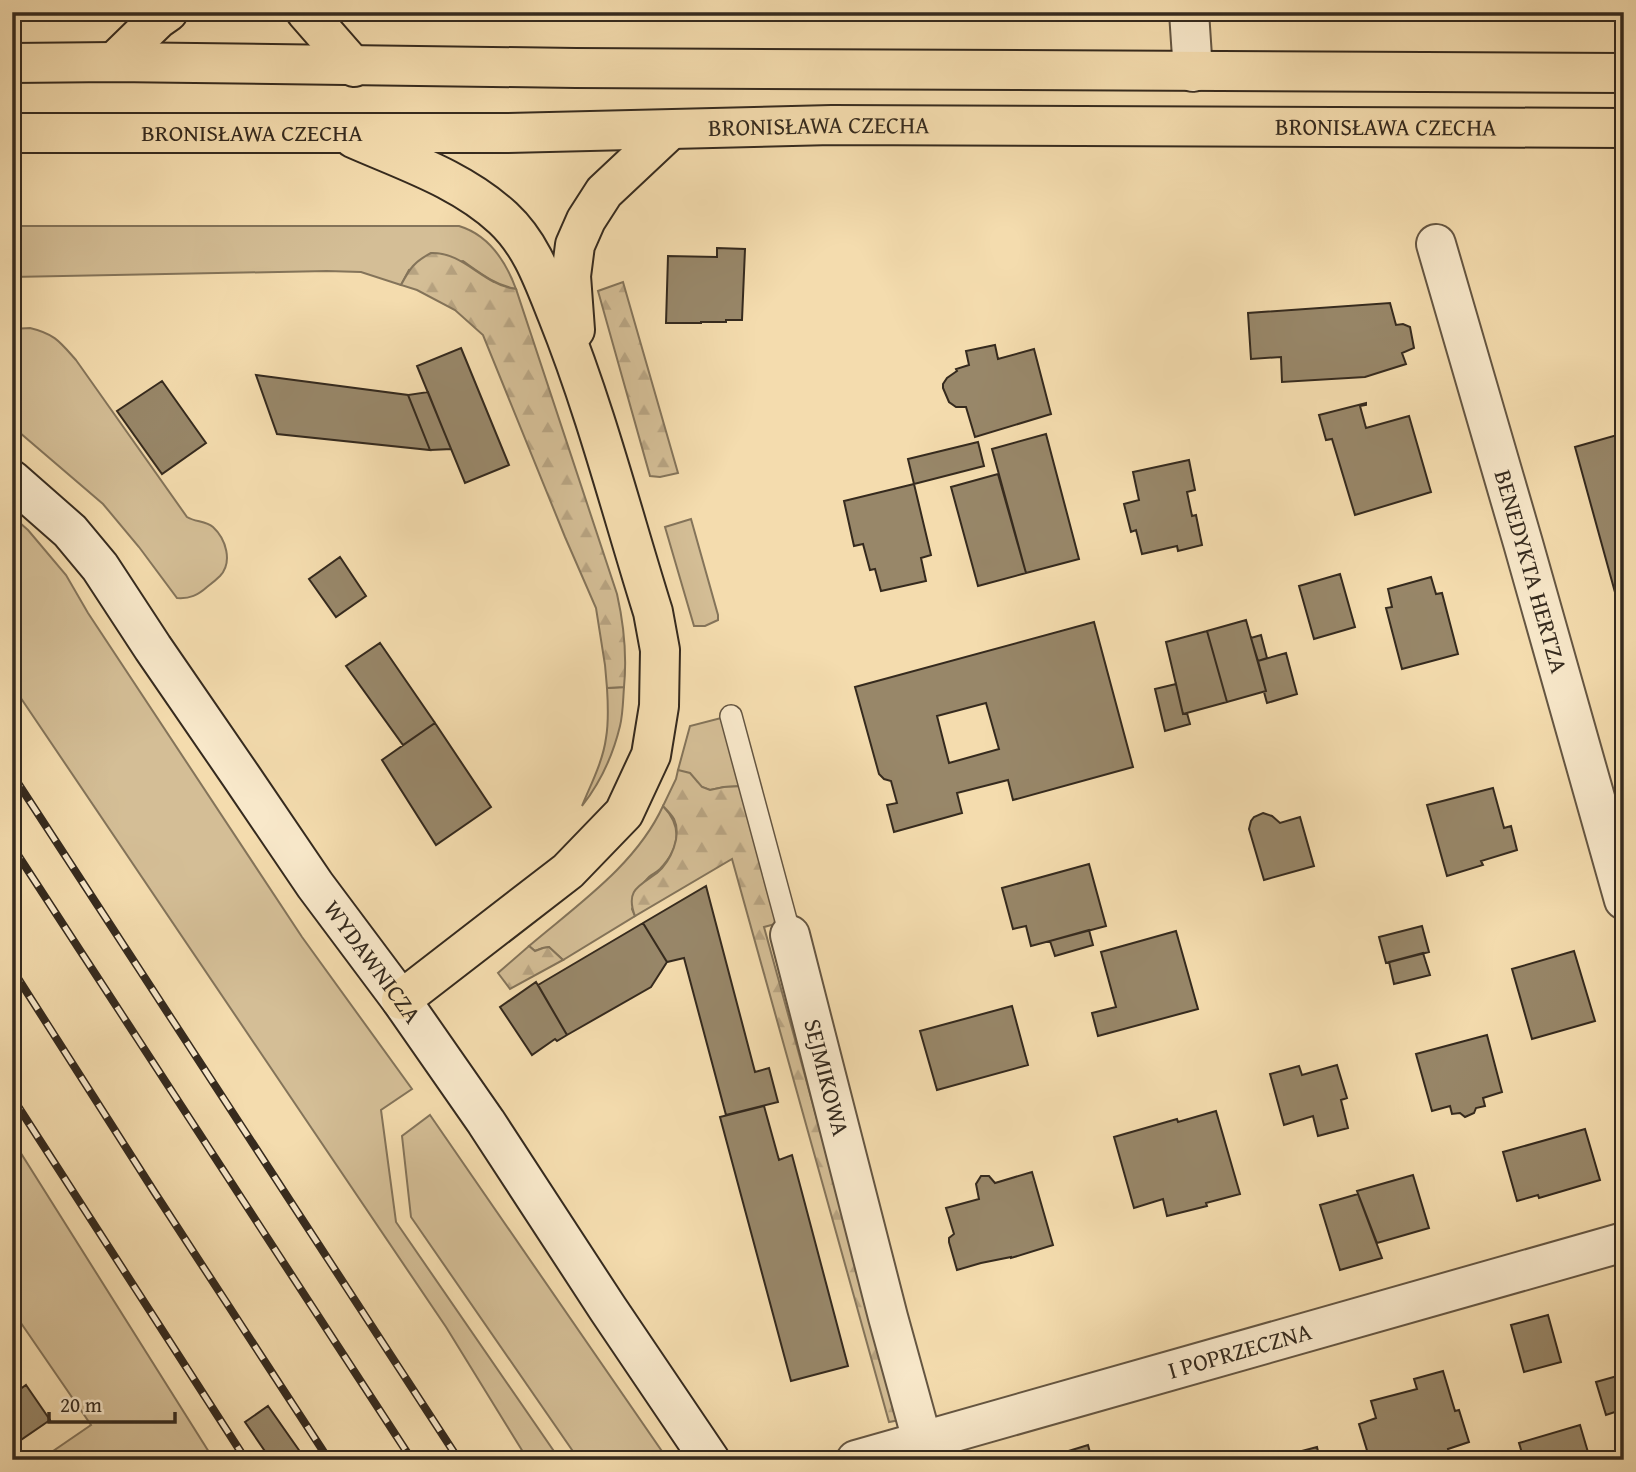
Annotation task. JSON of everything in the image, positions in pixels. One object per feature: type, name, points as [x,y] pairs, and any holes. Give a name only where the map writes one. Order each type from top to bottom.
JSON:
[{"type":"main road","points":[[114,62],[168,12]]},
{"type":"main road","points":[[306,12],[354,66]]},
{"type":"main road","points":[[12,63],[1624,73]]},
{"type":"main road","name":"BRONISŁAWA CZECHA","points":[[12,133],[508,133],[832,125],[1624,128]]},
{"type":"main road","points":[[577,364],[571,276],[575,245],[586,220],[604,192],[670,130]]},
{"type":"main road","points":[[339,132],[457,184],[504,219],[522,239],[536,263],[577,364],[653,612],[660,650],[659,706],[651,755],[624,813],[568,871],[401,1000]]},
{"type":"street","points":[[1189,12],[1192,72]]},
{"type":"street","name":"BENEDYKTA HERTZA","points":[[1436,244],[1624,900]]},
{"type":"street","name":"WYDAWNICZA","points":[[12,480],[70,531],[100,567],[315,885],[401,1000],[486,1122],[710,1460]]},
{"type":"street","name":"SEJMIKOWA","points":[[790,935],[922,1440]]},
{"type":"street","name":"I POPRZECZNA","points":[[856,1460],[1624,1242]]},
{"type":"lane","name":"SEJMIKOWA","points":[[731,716],[790,935]]},
{"type":"green space","points":[[12,226],[459,226],[470,230],[488,243],[507,269],[516,289],[494,282],[463,261],[409,270],[401,285],[361,272],[327,271],[12,277]]},
{"type":"green space","points":[[431,253],[456,259],[505,287],[516,289],[617,594],[624,640],[624,687],[607,688],[596,608],[483,335],[455,310],[417,290],[401,285],[413,266]]},
{"type":"green space","points":[[623,282],[678,473],[650,476],[598,291]]},
{"type":"green space","points":[[30,328],[51,336],[66,348],[187,517],[210,525],[218,532],[226,551],[226,564],[218,577],[200,592],[190,597],[177,598],[103,504],[12,426],[12,329]]},
{"type":"green space","points":[[12,516],[28,530],[66,575],[88,613],[302,937],[412,1089],[381,1110],[396,1222],[560,1460],[528,1460],[446,1327],[12,685]]},
{"type":"green space","points":[[691,519],[718,615],[718,620],[705,626],[694,626],[665,527]]},
{"type":"green space","points":[[624,687],[621,721],[614,748],[600,778],[582,806],[604,747],[608,719],[607,688]]},
{"type":"green space","points":[[725,717],[743,786],[710,790],[678,770],[690,726]]},
{"type":"green space","points":[[678,770],[690,773],[702,787],[710,790],[743,786],[779,923],[764,927],[900,1420],[889,1422],[732,859],[635,916],[632,907],[633,894],[639,885],[662,868],[674,848],[676,826],[673,817],[663,806]]},
{"type":"green space","points":[[663,806],[674,822],[675,846],[666,861],[643,885],[632,909],[635,916],[563,960],[549,947],[535,951],[529,946],[604,883],[637,847]]},
{"type":"green space","points":[[529,946],[535,951],[549,947],[563,960],[510,989],[498,973]]},
{"type":"green space","points":[[430,1115],[668,1460],[579,1460],[411,1217],[402,1136]]},
{"type":"green space","points":[[12,1139],[214,1460],[40,1460],[91,1425],[12,1310]]},
{"type":"building","points":[[717,248],[745,249],[742,320],[666,323],[668,256],[717,257]]},
{"type":"building","points":[[1390,303],[1396,325],[1410,327],[1414,348],[1402,353],[1406,364],[1365,377],[1282,382],[1281,357],[1251,359],[1248,313]]},
{"type":"building","points":[[995,345],[998,359],[1034,349],[1051,414],[975,437],[966,407],[956,407],[949,402],[943,384],[956,369],[969,365],[966,351]]},
{"type":"building","points":[[461,348],[509,465],[465,483],[417,366]]},
{"type":"building","points":[[256,375],[408,395],[430,450],[277,434]]},
{"type":"building","points":[[162,381],[206,443],[162,474],[117,411]]},
{"type":"building","points":[[428,392],[451,449],[430,450],[408,395]]},
{"type":"building","points":[[1366,403],[1360,406],[1366,428],[1409,416],[1431,492],[1355,515],[1332,439],[1326,440],[1319,415]]},
{"type":"building","points":[[1624,433],[1624,625],[1575,447]]},
{"type":"building","points":[[1046,434],[1079,559],[1026,573],[992,449]]},
{"type":"building","points":[[978,442],[984,466],[914,484],[908,459]]},
{"type":"building","points":[[1189,460],[1195,490],[1187,492],[1192,516],[1196,515],[1202,545],[1178,551],[1177,546],[1142,554],[1136,530],[1131,532],[1124,504],[1139,500],[1133,472]]},
{"type":"building","points":[[998,474],[1026,573],[978,586],[951,487]]},
{"type":"building","points":[[914,484],[931,555],[921,558],[926,581],[881,591],[875,569],[870,570],[863,544],[854,546],[844,501]]},
{"type":"building","points":[[340,557],[366,596],[336,617],[309,579]]},
{"type":"building","points":[[1340,574],[1355,627],[1314,639],[1299,586]]},
{"type":"building","points":[[1431,577],[1436,594],[1442,593],[1458,654],[1402,669],[1386,608],[1392,607],[1388,589]]},
{"type":"building","points":[[1246,620],[1266,691],[1227,702],[1207,631]]},
{"type":"building","points":[[1094,622],[1133,767],[1013,800],[1008,780],[957,793],[962,813],[894,832],[887,805],[897,803],[891,781],[879,774],[855,687]],"holes":[[[986,703],[999,749],[949,763],[937,716]]]},
{"type":"building","points":[[1207,631],[1227,702],[1183,714],[1166,642]]},
{"type":"building","points":[[1261,635],[1267,658],[1258,661],[1251,638]]},
{"type":"building","points":[[380,643],[435,723],[403,745],[346,666]]},
{"type":"building","points":[[1286,653],[1297,694],[1267,703],[1258,661]]},
{"type":"building","points":[[1176,684],[1183,714],[1187,713],[1190,724],[1165,731],[1155,689]]},
{"type":"building","points":[[435,723],[491,807],[436,845],[382,760]]},
{"type":"building","points":[[1493,788],[1504,828],[1511,826],[1517,850],[1481,861],[1483,865],[1447,876],[1427,805]]},
{"type":"building","points":[[1263,813],[1280,823],[1300,817],[1314,866],[1264,880],[1249,829],[1254,817]]},
{"type":"building","points":[[1089,864],[1106,926],[1031,946],[1026,926],[1013,929],[1002,888]]},
{"type":"building","points":[[706,886],[755,1072],[769,1068],[778,1102],[726,1115],[684,958],[667,962],[643,923]]},
{"type":"building","points":[[643,923],[667,962],[651,987],[567,1035],[538,985]]},
{"type":"building","points":[[1422,926],[1429,952],[1386,963],[1379,937]]},
{"type":"building","points":[[1089,930],[1093,945],[1055,956],[1050,941]]},
{"type":"building","points":[[1176,931],[1198,1009],[1098,1036],[1092,1013],[1116,1007],[1101,952]]},
{"type":"building","points":[[1574,951],[1595,1021],[1532,1039],[1512,969]]},
{"type":"building","points":[[1423,953],[1430,975],[1394,984],[1389,962]]},
{"type":"building","points":[[536,982],[567,1035],[557,1041],[555,1039],[532,1055],[500,1007]]},
{"type":"building","points":[[1012,1006],[1028,1065],[937,1090],[920,1031]]},
{"type":"building","points":[[1487,1035],[1502,1092],[1483,1098],[1485,1106],[1476,1108],[1474,1113],[1465,1117],[1460,1113],[1452,1114],[1450,1106],[1432,1111],[1416,1054]]},
{"type":"building","points":[[1337,1065],[1347,1098],[1341,1100],[1348,1128],[1318,1136],[1313,1116],[1284,1125],[1270,1074],[1299,1066],[1302,1075]]},
{"type":"building","points":[[764,1106],[779,1160],[792,1155],[848,1366],[791,1381],[720,1117]]},
{"type":"building","points":[[1216,1111],[1240,1194],[1167,1216],[1163,1199],[1134,1208],[1114,1137]]},
{"type":"building","points":[[1585,1129],[1600,1180],[1539,1198],[1538,1195],[1517,1201],[1503,1152]]},
{"type":"building","points":[[1032,1172],[1053,1245],[957,1270],[949,1242],[949,1238],[954,1234],[946,1208],[979,1199],[976,1184],[981,1176],[989,1176],[995,1183]]},
{"type":"building","points":[[1413,1175],[1429,1228],[1377,1243],[1357,1191]]},
{"type":"building","points":[[1358,1194],[1382,1258],[1340,1270],[1320,1205]]},
{"type":"building","points":[[1548,1315],[1561,1362],[1524,1372],[1511,1325]]},
{"type":"building","points":[[1624,1319],[1624,1347],[1616,1321]]},
{"type":"building","points":[[1443,1371],[1455,1411],[1459,1410],[1469,1442],[1448,1449],[1449,1452],[1420,1460],[1387,1460],[1385,1452],[1369,1457],[1359,1424],[1376,1418],[1371,1401],[1417,1389],[1414,1379]]},
{"type":"building","points":[[1624,1374],[1624,1409],[1606,1415],[1596,1382]]},
{"type":"building","points":[[26,1385],[50,1420],[12,1446],[12,1395]]},
{"type":"building","points":[[268,1406],[305,1460],[271,1460],[245,1422]]},
{"type":"building","points":[[1580,1425],[1590,1459],[1524,1460],[1519,1443]]},
{"type":"building","points":[[1088,1445],[1092,1460],[1050,1460],[1049,1457]]},
{"type":"building","points":[[1317,1447],[1320,1460],[1267,1460]]},
{"type":"railway","points":[[12,774],[459,1460]]},
{"type":"railway","points":[[12,846],[412,1460]]},
{"type":"railway","points":[[12,969],[329,1460]]},
{"type":"railway","points":[[12,1097],[246,1460]]}]
